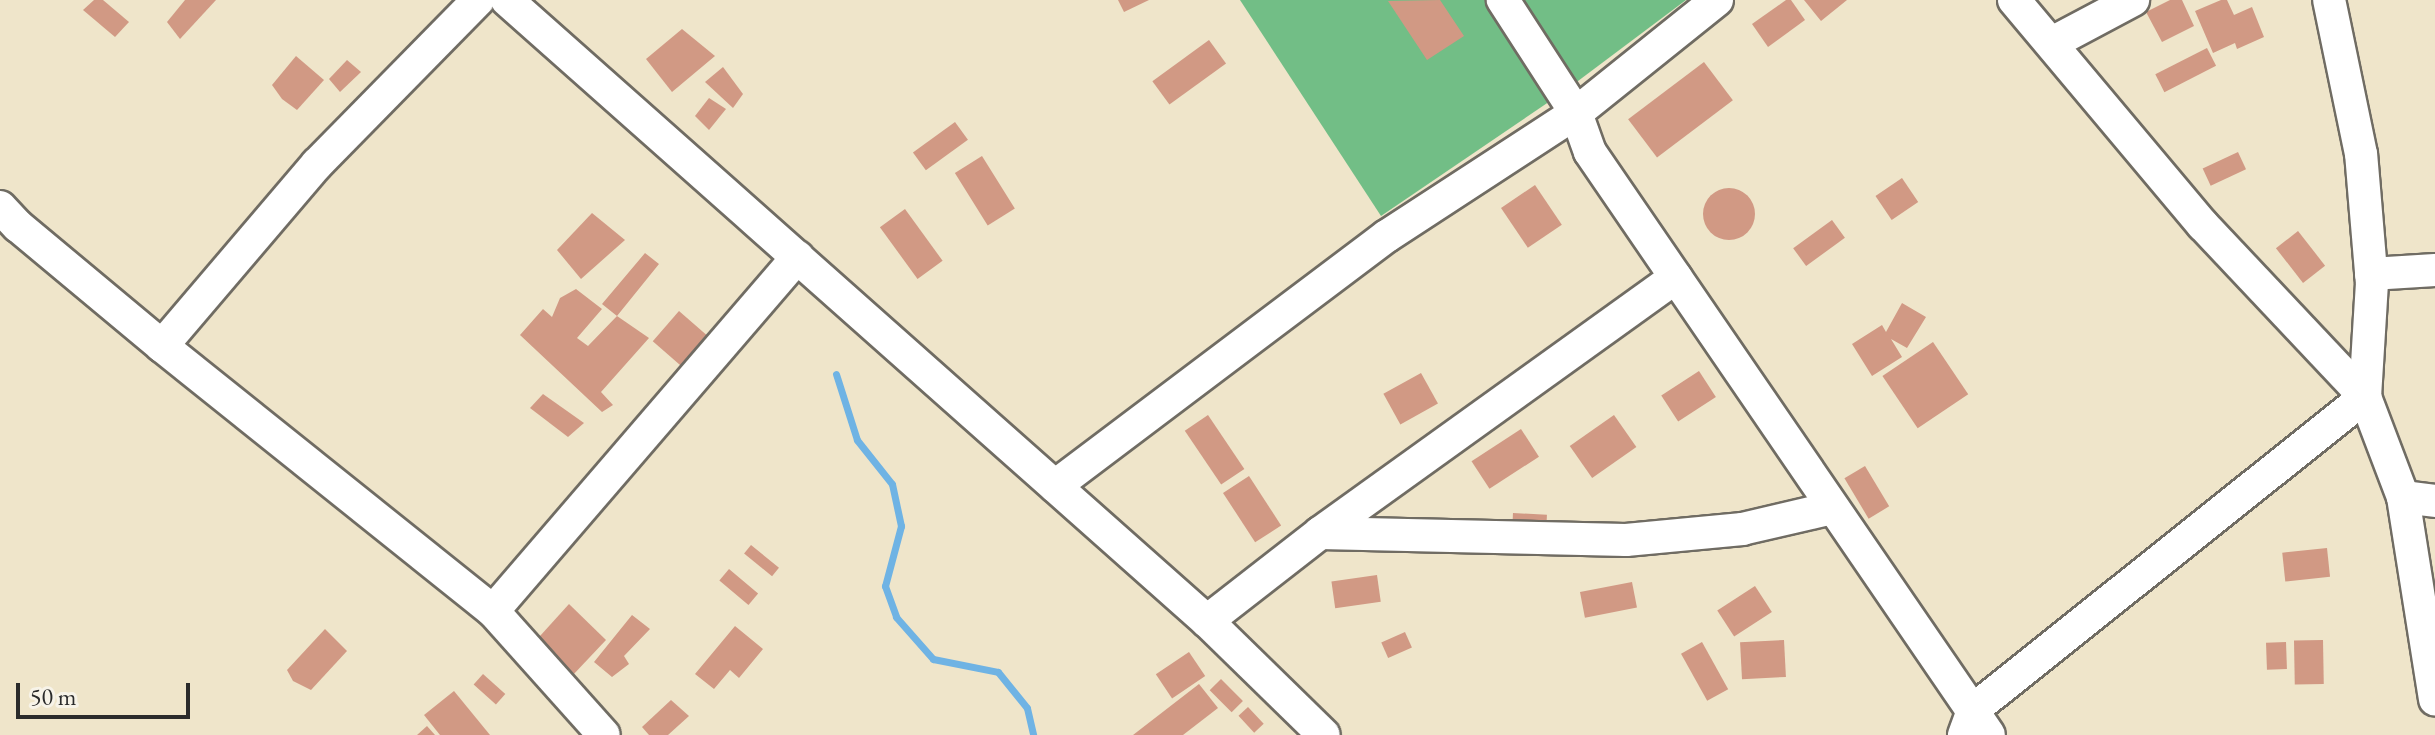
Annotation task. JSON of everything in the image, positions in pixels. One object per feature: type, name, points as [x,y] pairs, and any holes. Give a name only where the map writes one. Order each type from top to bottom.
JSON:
[{"type":"street","points":[[162,346],[317,164],[478,0]]},
{"type":"street","points":[[507,0],[1207,621],[1324,735]]},
{"type":"street","points":[[1503,0],[1576,113],[1590,152],[1832,508],[1976,727],[2365,397],[2371,274],[2361,154],[2329,0]]},
{"type":"street","points":[[1055,486],[1387,236],[1576,113],[1717,0]]},
{"type":"street","points":[[2014,0],[2203,225],[2365,397],[2403,497],[2435,699]]},
{"type":"street","points":[[2052,43],[2133,0]]},
{"type":"street","points":[[6,225],[493,611],[604,735]]},
{"type":"street","points":[[493,611],[797,257]]},
{"type":"street","points":[[2371,274],[2435,270]]},
{"type":"street","points":[[1207,621],[1320,533],[1676,277]]},
{"type":"street","points":[[2403,497],[2435,501]]},
{"type":"street","points":[[1320,533],[1626,540],[1742,529],[1832,508]]},
{"type":"green space","points":[[1240,0],[1686,0],[1562,93],[1381,216]]},
{"type":"building","points":[[94,0],[103,0],[129,22],[115,37],[83,10]]},
{"type":"building","points":[[185,0],[216,0],[180,39],[167,22]]},
{"type":"building","points":[[1118,0],[1149,0],[1124,12]]},
{"type":"building","points":[[1440,0],[1464,36],[1427,60],[1388,1]]},
{"type":"building","points":[[1786,0],[1791,0],[1805,20],[1768,47],[1752,24]]},
{"type":"building","points":[[1804,0],[1847,0],[1821,21]]},
{"type":"building","points":[[2170,0],[2182,0],[2194,26],[2162,42],[2146,12]]},
{"type":"building","points":[[2227,0],[2234,15],[2252,7],[2264,37],[2237,49],[2235,43],[2213,53],[2195,11]]},
{"type":"building","points":[[682,29],[715,56],[672,92],[646,59]]},
{"type":"building","points":[[1209,40],[1226,63],[1169,105],[1152,81]]},
{"type":"building","points":[[2207,48],[2216,66],[2164,92],[2155,74]]},
{"type":"building","points":[[296,56],[324,80],[297,110],[282,99],[272,85]]},
{"type":"building","points":[[347,60],[361,72],[340,92],[329,79]]},
{"type":"building","points":[[1704,62],[1733,100],[1657,158],[1628,119]]},
{"type":"building","points":[[723,67],[743,94],[733,108],[705,82]]},
{"type":"building","points":[[709,98],[726,109],[709,130],[695,116]]},
{"type":"building","points":[[955,122],[968,140],[926,170],[913,153]]},
{"type":"building","points":[[2238,152],[2246,169],[2211,186],[2203,168]]},
{"type":"building","points":[[982,156],[1015,209],[988,226],[955,173]]},
{"type":"building","points":[[1902,178],[1918,202],[1892,220],[1875,196]]},
{"type":"building","points":[[1535,185],[1562,225],[1528,248],[1501,208]]},
{"type":"building","points":[[1729,188],[1747,196],[1755,214],[1747,232],[1729,240],[1711,232],[1703,214],[1711,196]]},
{"type":"building","points":[[905,209],[943,261],[918,279],[880,227]]},
{"type":"building","points":[[592,213],[625,240],[581,279],[557,250]]},
{"type":"building","points":[[1832,220],[1845,238],[1806,266],[1793,248]]},
{"type":"building","points":[[2298,231],[2325,266],[2303,283],[2276,248]]},
{"type":"building","points":[[645,253],[659,264],[617,316],[602,304]]},
{"type":"building","points":[[576,289],[602,309],[577,338],[588,346],[617,316],[649,338],[601,392],[613,405],[602,412],[520,335],[543,309],[552,317],[560,298]]},
{"type":"building","points":[[1902,303],[1926,317],[1907,348],[1891,339],[1902,357],[1872,376],[1852,344],[1882,325],[1886,332]]},
{"type":"building","points":[[679,311],[711,339],[685,369],[653,341]]},
{"type":"building","points":[[1933,342],[1968,394],[1918,428],[1882,376]]},
{"type":"building","points":[[1699,371],[1716,397],[1678,422],[1661,396]]},
{"type":"building","points":[[1421,373],[1438,404],[1400,424],[1383,394]]},
{"type":"building","points":[[543,394],[584,423],[568,437],[530,408]]},
{"type":"building","points":[[1208,415],[1244,469],[1221,485],[1185,431]]},
{"type":"building","points":[[1614,415],[1636,447],[1592,478],[1570,446]]},
{"type":"building","points":[[1521,429],[1539,457],[1489,489],[1472,461]]},
{"type":"building","points":[[1865,466],[1889,506],[1869,519],[1844,478]]},
{"type":"building","points":[[1249,476],[1281,525],[1255,542],[1223,493]]},
{"type":"building","points":[[1513,513],[1547,515],[1546,532],[1512,530]]},
{"type":"building","points":[[751,545],[779,568],[772,576],[744,554]]},
{"type":"building","points":[[2327,548],[2330,577],[2285,582],[2282,553]]},
{"type":"building","points":[[729,569],[758,593],[748,605],[719,580]]},
{"type":"building","points":[[1377,575],[1381,602],[1335,608],[1331,581]]},
{"type":"building","points":[[1632,582],[1637,608],[1585,618],[1580,592]]},
{"type":"building","points":[[1755,586],[1772,612],[1734,637],[1717,611]]},
{"type":"building","points":[[569,604],[606,640],[572,676],[544,649],[540,636]]},
{"type":"building","points":[[632,615],[650,629],[624,656],[629,664],[612,677],[594,662]]},
{"type":"building","points":[[735,626],[763,649],[739,678],[730,670],[714,689],[695,674]]},
{"type":"building","points":[[325,629],[347,651],[311,690],[293,681],[287,670]]},
{"type":"building","points":[[1405,632],[1412,648],[1388,658],[1381,643]]},
{"type":"building","points":[[1784,640],[1786,677],[1742,679],[1740,642]]},
{"type":"building","points":[[2323,640],[2324,684],[2295,684],[2294,641]]},
{"type":"building","points":[[1702,642],[1728,689],[1707,701],[1681,654]]},
{"type":"building","points":[[2286,642],[2287,669],[2267,670],[2266,643]]},
{"type":"building","points":[[1189,652],[1205,676],[1172,698],[1156,674]]},
{"type":"building","points":[[483,674],[505,694],[496,704],[474,684]]},
{"type":"building","points":[[1221,679],[1243,701],[1232,712],[1210,690]]},
{"type":"building","points":[[1199,684],[1218,708],[1183,735],[1133,735]]},
{"type":"building","points":[[454,691],[490,735],[440,735],[424,715]]},
{"type":"building","points":[[671,700],[689,716],[668,735],[649,735],[642,727]]},
{"type":"building","points":[[1248,707],[1264,724],[1254,733],[1238,716]]},
{"type":"building","points":[[427,726],[435,735],[417,735]]},
{"type":"waterway","points":[[836,374],[857,440],[892,484],[901,526],[885,586],[896,617],[933,659],[998,672],[1027,708],[1033,735]]}]
